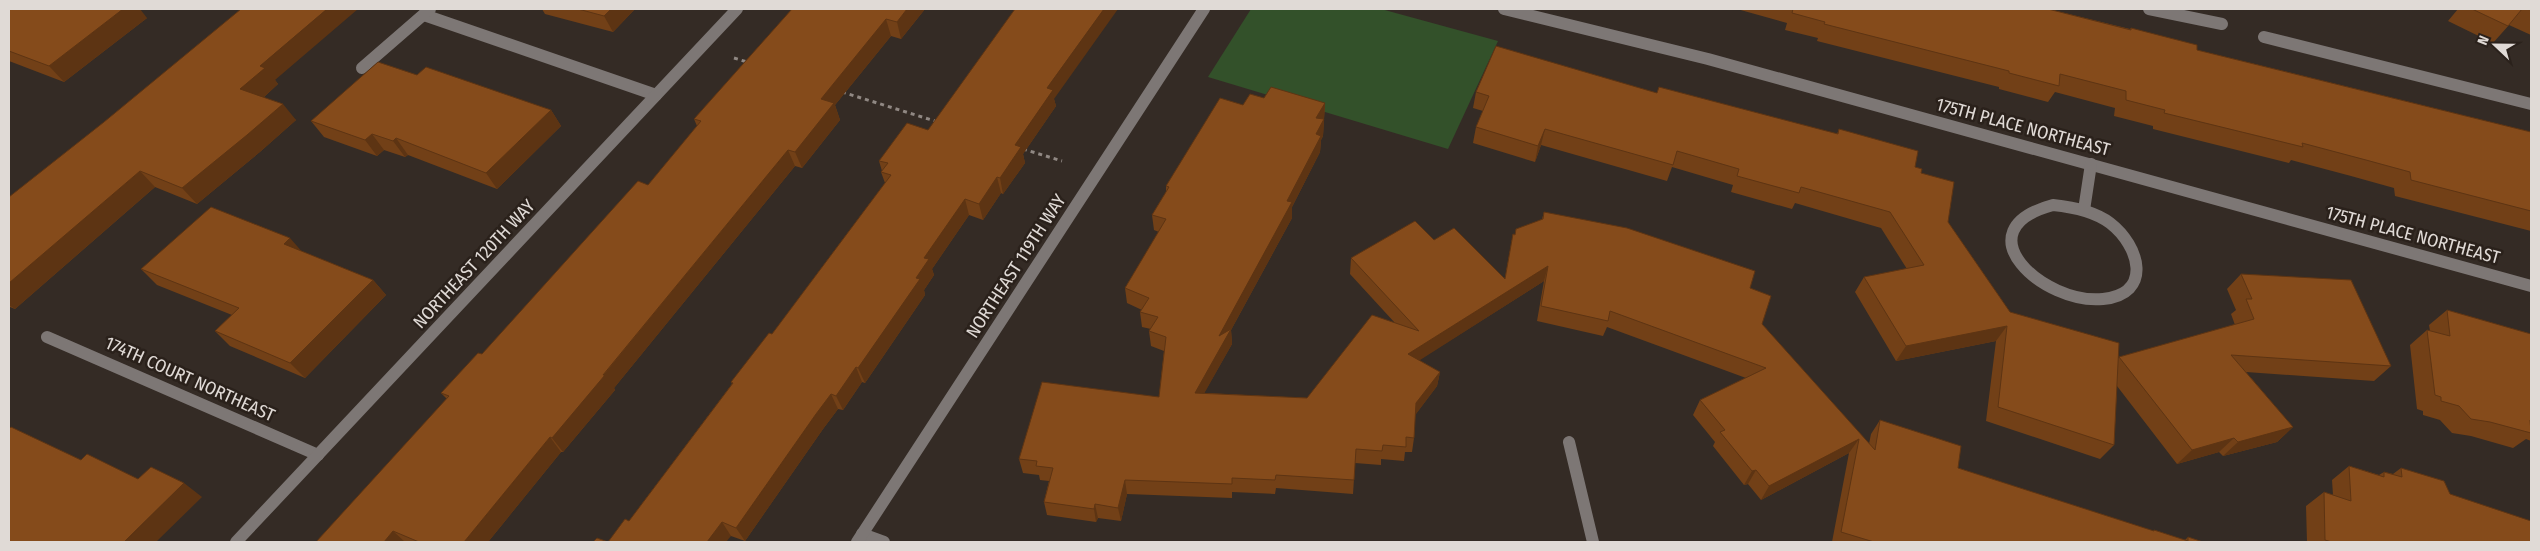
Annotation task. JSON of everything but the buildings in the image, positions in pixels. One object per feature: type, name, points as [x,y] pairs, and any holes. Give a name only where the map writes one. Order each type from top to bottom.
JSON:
[{"type":"street","name":"NORTHEAST 120TH WAY","points":[[236,542],[737,9]]},
{"type":"street","name":"NORTHEAST 119TH WAY","points":[[859,538],[1204,9]]},
{"type":"street","name":"175TH PLACE NORTHEAST","points":[[1504,9],[1708,59],[2531,286]]},
{"type":"street","points":[[2149,9],[2222,24]]},
{"type":"street","points":[[362,68],[427,12],[656,95]]},
{"type":"street","points":[[2264,37],[2531,104]]},
{"type":"street","points":[[2084,210],[2091,164]]},
{"type":"street","points":[[2053,205],[2084,210],[2111,224],[2126,238],[2136,253],[2139,267],[2137,279],[2130,290],[2117,297],[2101,300],[2083,300],[2062,294],[2043,284],[2026,271],[2016,255],[2011,240],[2013,226],[2022,215],[2035,208],[2053,205]]},
{"type":"street","name":"174TH COURT NORTHEAST","points":[[47,337],[318,455]]},
{"type":"street","points":[[1569,442],[1593,542]]},
{"type":"street","points":[[859,538],[884,542]]},
{"type":"path","points":[[734,58],[752,64]]},
{"type":"path","points":[[837,90],[940,123]]},
{"type":"path","points":[[1015,147],[1062,162]]},
{"type":"green space","points":[[1251,9],[1381,9],[1498,41],[1448,149],[1208,77]]}]
